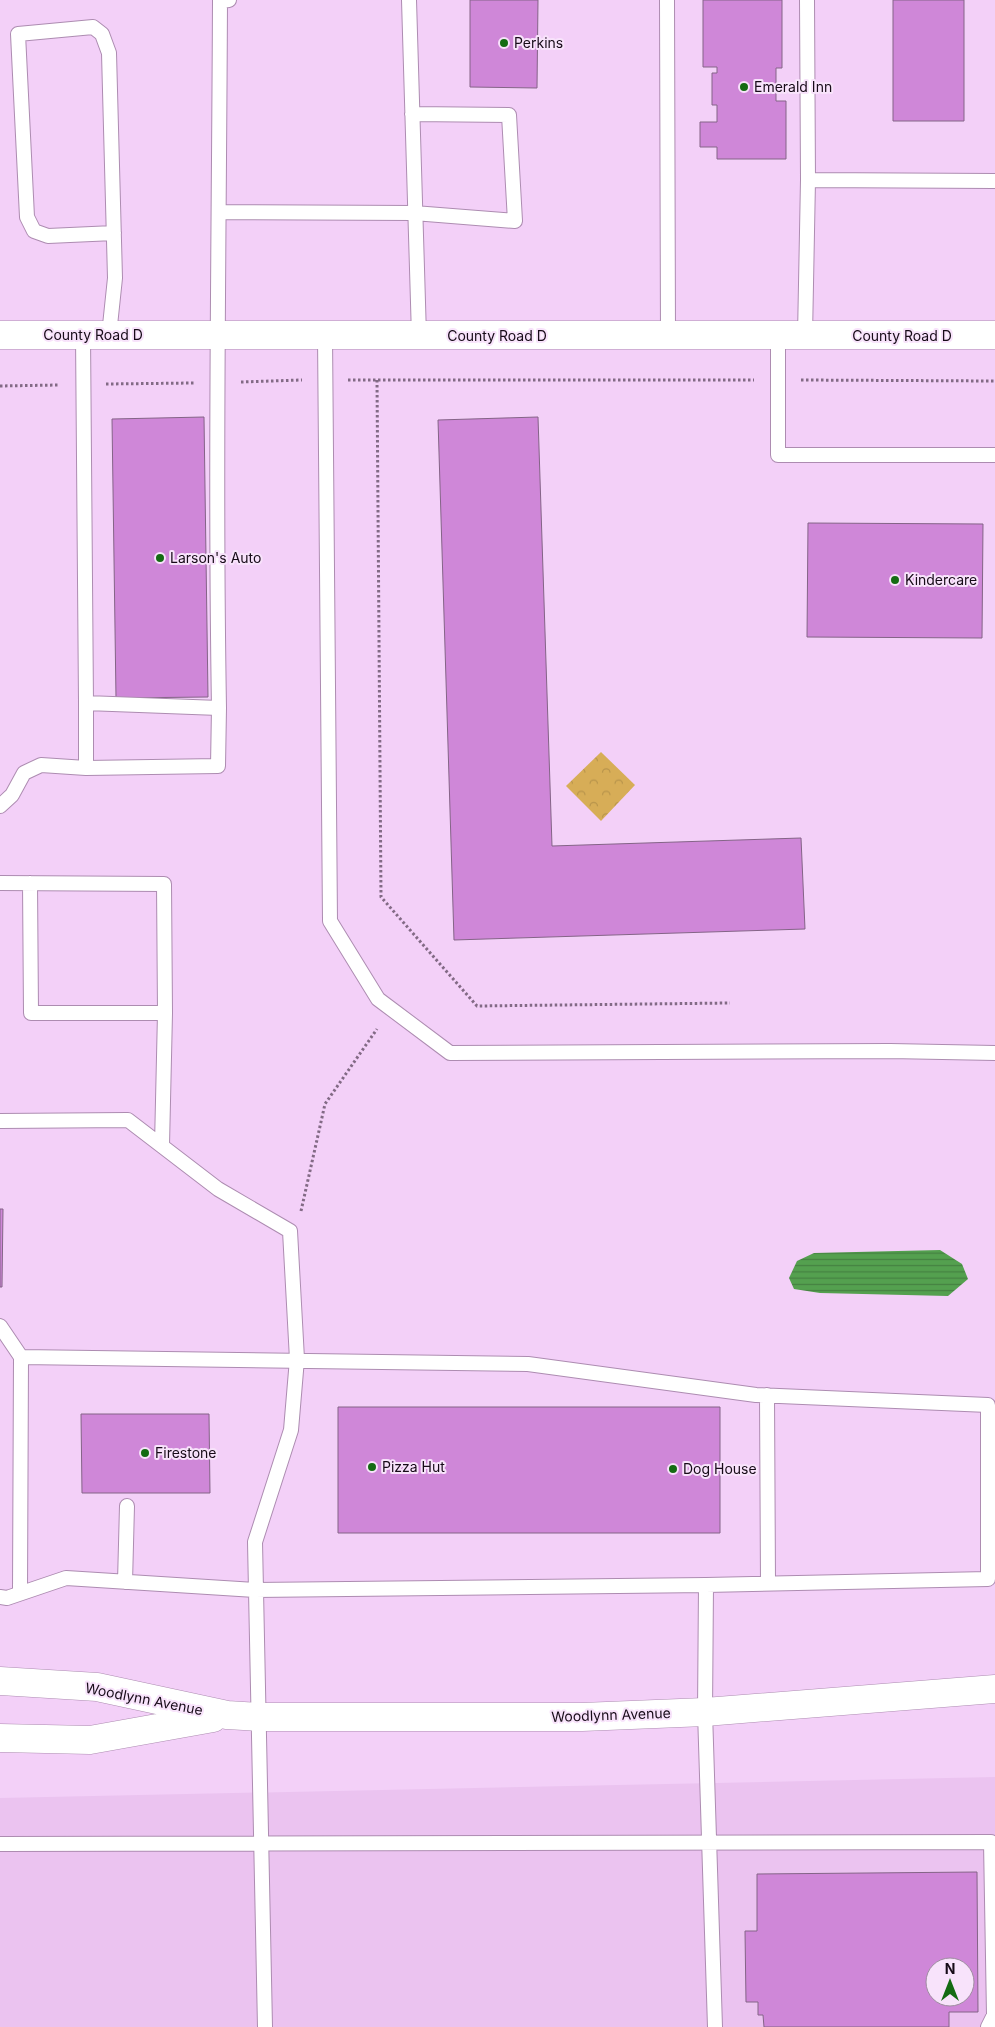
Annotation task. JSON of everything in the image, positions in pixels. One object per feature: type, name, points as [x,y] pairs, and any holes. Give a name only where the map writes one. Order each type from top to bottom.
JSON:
[{"type":"street","name":"County Road D","points":[[0,335],[995,335]]},
{"type":"street","name":"Woodlynn Avenue","points":[[0,1681],[97,1687],[227,1716]]},
{"type":"street","name":"Woodlynn Avenue","points":[[0,1738],[90,1740],[227,1716],[582,1716],[705,1712],[995,1689]]},
{"type":"lane","points":[[0,806],[12,795],[24,773],[41,765],[86,768],[218,766],[216,382],[220,336],[220,1],[229,0]]},
{"type":"lane","points":[[409,0],[419,336]]},
{"type":"lane","points":[[667,0],[668,336]]},
{"type":"lane","points":[[807,0],[808,180],[792,336],[780,380],[778,455],[995,455]]},
{"type":"lane","points":[[86,768],[83,384],[96,335],[115,278],[114,233],[109,53],[102,34],[92,27],[18,34],[26,217],[34,231],[48,236],[114,233]]},
{"type":"lane","points":[[219,212],[414,214],[515,221],[509,115],[412,114]]},
{"type":"lane","points":[[808,180],[995,181]]},
{"type":"lane","points":[[325,336],[330,921],[378,999],[450,1053],[890,1050],[995,1054]]},
{"type":"lane","points":[[86,703],[219,708]]},
{"type":"lane","points":[[0,883],[164,884],[165,1013],[162,1145]]},
{"type":"lane","points":[[30,883],[31,1013],[165,1013]]},
{"type":"lane","points":[[0,1121],[128,1120],[218,1189],[290,1231],[297,1360],[291,1430],[255,1542],[265,2027]]},
{"type":"lane","points":[[0,1326],[21,1357],[20,1593]]},
{"type":"lane","points":[[0,1597],[20,1593],[66,1578],[255,1590],[706,1585],[988,1579],[991,1405],[766,1395],[528,1364],[21,1357]]},
{"type":"lane","points":[[766,1395],[768,1584]]},
{"type":"lane","points":[[125,1582],[127,1506]]},
{"type":"lane","points":[[706,1585],[705,1712],[714,2027]]},
{"type":"lane","points":[[0,1844],[991,1842],[994,2015],[988,2027]]},
{"type":"path","points":[[0,386],[326,380],[995,381]]},
{"type":"path","points":[[377,380],[381,897],[477,1006],[730,1003]]},
{"type":"path","points":[[290,1231],[300,1217],[325,1104],[391,1009]]},
{"type":"shaded area","points":[[940,1250],[962,1264],[968,1279],[948,1296],[820,1293],[794,1289],[789,1278],[797,1261],[814,1253]]},
{"type":"shaded area","points":[[995,1777],[995,2027],[0,2027],[0,1798]]},
{"type":"green space","points":[[601,752],[635,785],[601,821],[566,786]]},
{"type":"building","name":"Perkins","points":[[470,0],[538,0],[537,88],[470,87]]},
{"type":"building","name":"Emerald Inn","points":[[703,0],[782,0],[782,68],[776,68],[776,101],[786,101],[786,159],[717,159],[717,147],[700,147],[700,122],[717,122],[717,105],[712,105],[712,73],[717,73],[717,67],[703,67]]},
{"type":"building","points":[[893,0],[964,0],[964,121],[893,121]]},
{"type":"building","name":"Larson's Auto","points":[[204,417],[208,697],[116,698],[112,419]]},
{"type":"building","points":[[538,417],[552,846],[801,838],[805,929],[454,940],[438,420]]},
{"type":"building","name":"Kindercare","points":[[808,523],[983,524],[982,638],[807,637]]},
{"type":"building","points":[[0,1209],[3,1209],[2,1287],[0,1287]]},
{"type":"building","points":[[338,1407],[720,1407],[720,1533],[338,1533]]},
{"type":"building","name":"Firestone","points":[[81,1414],[209,1414],[210,1493],[82,1493]]},
{"type":"building","points":[[977,1872],[978,2012],[949,2012],[949,2027],[764,2027],[763,2015],[758,2015],[758,2002],[746,2002],[745,1931],[757,1931],[757,1874]]},
{"type":"place","name":"Perkins","points":[[504,43]]},
{"type":"place","name":"Emerald Inn","points":[[744,87]]},
{"type":"place","name":"Larson's Auto","points":[[160,558]]},
{"type":"place","name":"Kindercare","points":[[895,580]]},
{"type":"place","name":"Firestone","points":[[145,1453]]},
{"type":"place","name":"Pizza Hut","points":[[372,1467]]},
{"type":"place","name":"Dog House","points":[[673,1469]]}]
